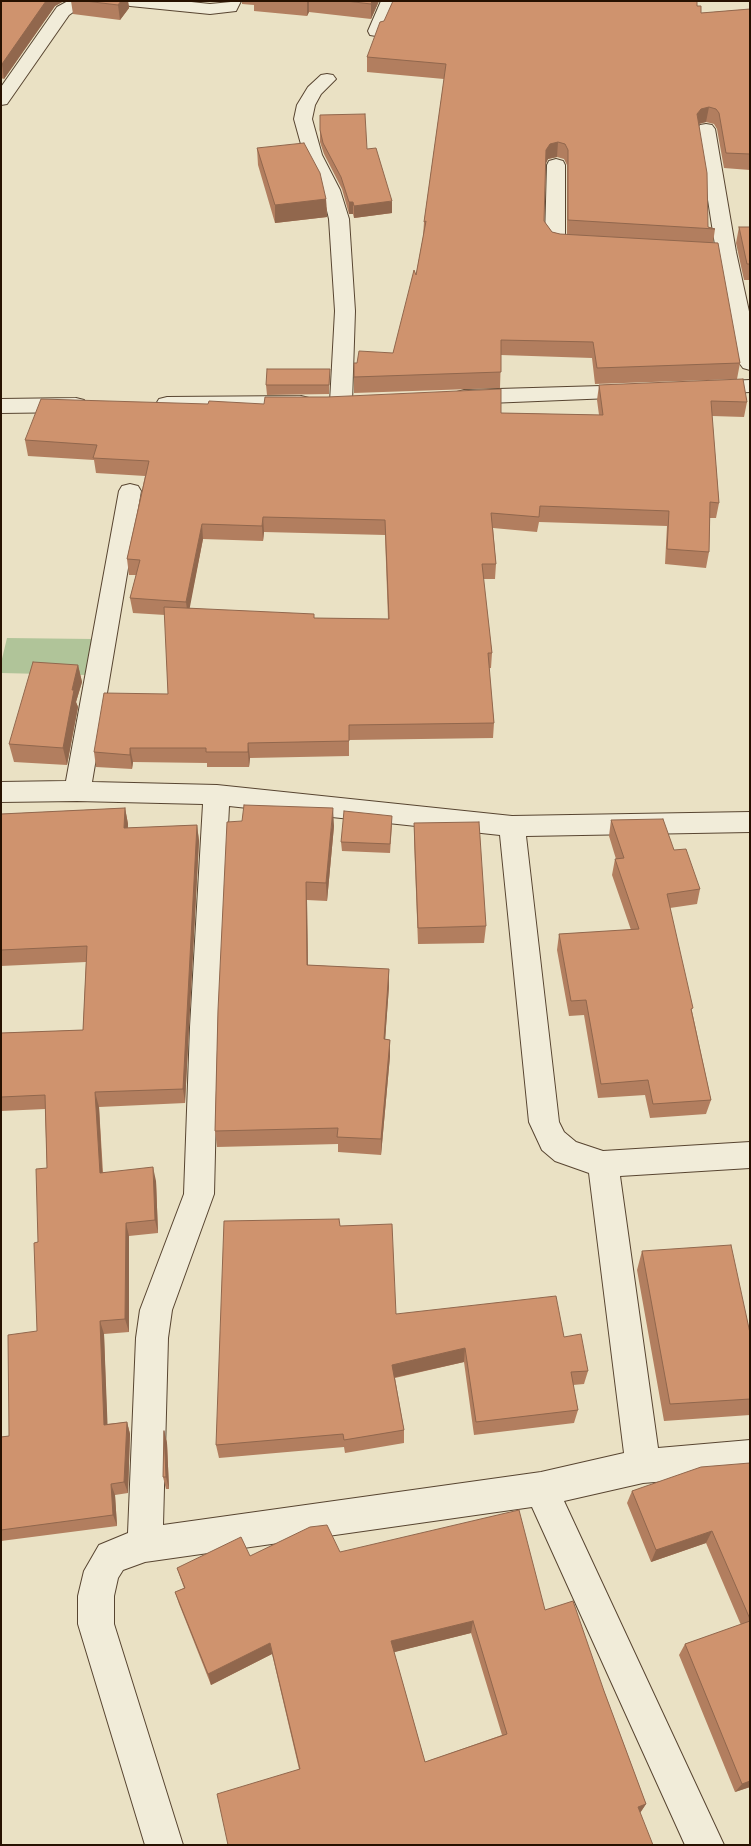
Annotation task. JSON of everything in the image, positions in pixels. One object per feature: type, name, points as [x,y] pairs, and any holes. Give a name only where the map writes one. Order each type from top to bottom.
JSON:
[{"type":"street","points":[[1,100],[63,11],[81,1]]},
{"type":"street","points":[[130,1],[210,10],[230,7],[232,1]]},
{"type":"street","points":[[376,31],[389,1]]},
{"type":"street","points":[[149,404],[351,402],[339,219],[332,190],[313,154],[303,118],[306,105],[314,91],[327,79]]},
{"type":"street","points":[[706,129],[726,252],[750,364]]},
{"type":"street","points":[[556,165],[556,240],[564,243],[602,245]]},
{"type":"street","points":[[669,249],[726,252]]},
{"type":"street","points":[[690,389],[750,386]]},
{"type":"street","points":[[441,398],[660,390]]},
{"type":"street","points":[[1,406],[100,405]]},
{"type":"street","points":[[77,791],[130,491]]},
{"type":"street","points":[[1,792],[77,791],[217,795],[512,826],[750,822]]},
{"type":"street","points":[[145,1545],[152,1338],[156,1310],[199,1194],[204,1027],[217,795]]},
{"type":"street","points":[[512,826],[544,1122],[553,1140],[566,1152],[603,1164],[750,1155]]},
{"type":"street","points":[[603,1164],[644,1466]]},
{"type":"street","points":[[164,1845],[96,1624],[96,1596],[102,1571],[111,1557],[145,1545],[541,1489],[644,1466],[750,1457]]},
{"type":"street","points":[[541,1489],[705,1845]]},
{"type":"green space","points":[[7,638],[93,639],[86,675],[1,673],[1,663]]},
{"type":"building","points":[[1,1],[46,1],[2,64],[1,64]]},
{"type":"building","points":[[85,1],[121,1],[118,5]]},
{"type":"building","points":[[346,1],[372,1],[371,4]]},
{"type":"building","points":[[393,1],[697,1],[697,6],[701,6],[701,13],[750,9],[750,154],[726,153],[719,113],[716,109],[709,107],[701,109],[697,114],[707,173],[708,227],[715,229],[568,220],[568,150],[565,144],[558,142],[550,144],[546,150],[544,221],[552,232],[718,243],[740,363],[597,368],[593,342],[501,340],[501,372],[354,377],[354,363],[357,363],[359,351],[393,353],[414,270],[416,275],[426,221],[424,222],[446,64],[367,57],[380,22],[384,21]]},
{"type":"building","points":[[365,114],[367,149],[376,148],[392,201],[354,206],[353,202],[349,202],[341,177],[323,143],[320,130],[320,115]]},
{"type":"building","points":[[304,143],[320,173],[326,199],[275,205],[257,148]]},
{"type":"building","points":[[739,227],[750,227],[750,264],[747,264]]},
{"type":"building","points":[[267,369],[330,369],[329,385],[266,385]]},
{"type":"building","points":[[743,379],[747,402],[711,401],[719,503],[710,502],[709,552],[667,549],[669,511],[540,506],[539,517],[491,513],[496,564],[482,564],[492,653],[488,653],[494,723],[349,725],[349,741],[248,743],[248,752],[206,752],[206,748],[130,748],[130,755],[94,752],[104,693],[168,694],[164,607],[314,614],[314,618],[389,619],[385,520],[263,517],[262,526],[202,524],[186,602],[130,598],[140,560],[127,559],[149,461],[93,458],[97,445],[25,440],[41,399],[208,404],[209,401],[264,404],[265,397],[327,397],[501,389],[501,413],[603,415],[599,385]]},
{"type":"building","points":[[33,662],[78,665],[63,748],[9,744]]},
{"type":"building","points":[[244,805],[333,808],[326,883],[306,882],[307,965],[389,969],[384,1039],[390,1040],[381,1139],[337,1137],[338,1128],[215,1131],[218,1010],[227,822],[242,821]]},
{"type":"building","points":[[125,808],[124,828],[197,825],[183,1089],[95,1092],[100,1173],[153,1167],[155,1220],[126,1223],[125,1319],[100,1321],[104,1425],[127,1422],[124,1482],[111,1484],[113,1515],[1,1530],[1,1437],[9,1436],[8,1335],[37,1331],[34,1243],[38,1242],[36,1169],[47,1168],[45,1095],[1,1097],[1,1033],[83,1030],[87,946],[1,950],[1,814]]},
{"type":"building","points":[[344,811],[392,816],[390,844],[341,842]]},
{"type":"building","points":[[663,819],[674,850],[686,849],[700,889],[667,894],[693,1008],[691,1009],[711,1100],[653,1104],[648,1080],[601,1084],[586,1000],[571,1001],[559,934],[639,929],[615,859],[624,858],[611,820]]},
{"type":"building","points":[[479,822],[486,926],[418,928],[414,823]]},
{"type":"building","points":[[339,1219],[340,1226],[392,1224],[396,1314],[556,1296],[564,1337],[581,1334],[588,1371],[571,1372],[578,1410],[476,1422],[465,1348],[392,1365],[404,1430],[344,1440],[343,1434],[216,1445],[224,1221]]},
{"type":"building","points":[[731,1245],[750,1333],[750,1399],[670,1404],[642,1251]]},
{"type":"building","points":[[164,1431],[166,1477],[163,1477]]},
{"type":"building","points":[[750,1463],[750,1619],[712,1531],[656,1550],[632,1491],[701,1467]]},
{"type":"building","points":[[519,1510],[545,1610],[573,1601],[646,1804],[638,1807],[653,1845],[228,1845],[217,1794],[300,1769],[270,1643],[208,1674],[175,1592],[185,1588],[177,1568],[241,1537],[250,1556],[310,1527],[327,1525],[340,1552]],"holes":[[[473,1621],[507,1734],[425,1762],[391,1641]]]},
{"type":"building","points":[[750,1621],[750,1781],[742,1784],[685,1644]]}]
